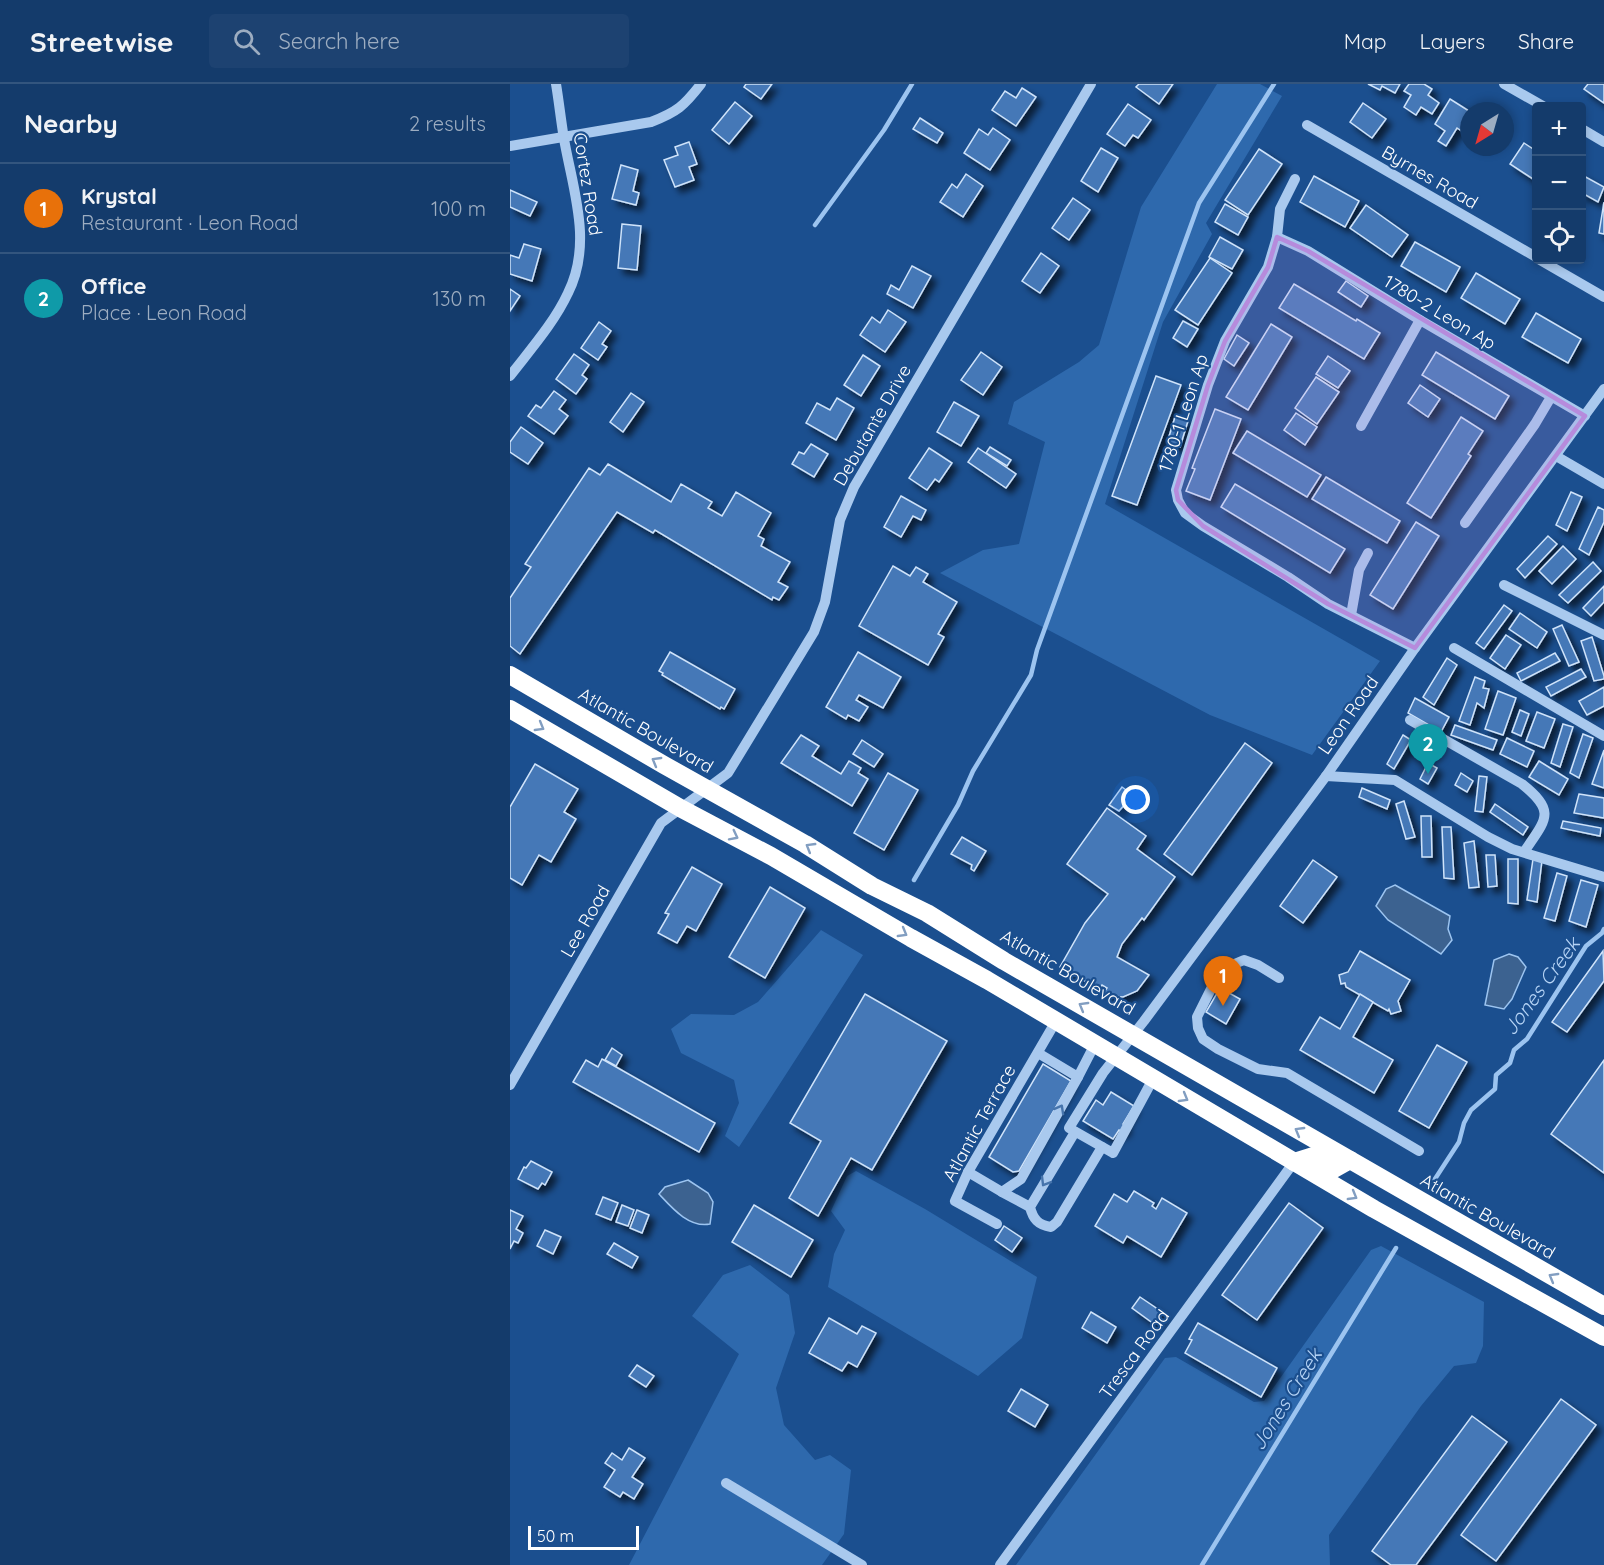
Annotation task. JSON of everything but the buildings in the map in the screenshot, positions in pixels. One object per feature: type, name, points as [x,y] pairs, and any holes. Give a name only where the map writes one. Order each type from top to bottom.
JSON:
[{"type":"highway","name":"Atlantic Boulevard","points":[[510,675],[805,844],[872,886],[927,914],[1604,1306]]},
{"type":"highway","points":[[510,709],[682,809],[771,856],[1294,1162],[1604,1337]]},
{"type":"highway","points":[[1294,1162],[1313,1156],[1334,1169],[1350,1160]]},
{"type":"street","name":"Cortez Road","points":[[510,376],[569,293],[578,267],[581,244],[578,208],[556,84]]},
{"type":"street","points":[[510,146],[651,122],[671,114],[686,104],[701,84]]},
{"type":"street","name":"Debutante Drive","points":[[708,789],[728,773],[813,632],[825,602],[840,520],[854,487],[1091,84]]},
{"type":"street","points":[[1509,85],[1537,102]]},
{"type":"street","name":"Byrnes Road","points":[[1307,125],[1532,255]]},
{"type":"street","points":[[1586,132],[1604,142]]},
{"type":"street","name":"1780-1 Leon Ap","points":[[1295,179],[1280,209],[1277,237],[1268,267],[1226,341],[1208,385],[1176,490],[1178,500],[1185,513],[1203,526],[1328,604],[1415,648]]},
{"type":"street","name":"1780-2 Leon Ap","points":[[1277,237],[1308,251],[1420,320],[1585,416]]},
{"type":"street","points":[[1547,264],[1604,297]]},
{"type":"street","points":[[1361,426],[1420,320]]},
{"type":"street","name":"Leon Road","points":[[1075,1132],[1069,1128],[1103,1072],[1134,1035],[1326,776],[1415,648],[1604,389]]},
{"type":"street","points":[[1465,524],[1535,424],[1551,397]]},
{"type":"street","points":[[1556,456],[1604,484]]},
{"type":"street","points":[[1351,615],[1359,570],[1368,553]]},
{"type":"street","points":[[1504,585],[1604,635]]},
{"type":"street","points":[[1454,648],[1604,736]]},
{"type":"street","points":[[1410,720],[1522,784],[1537,796],[1544,807],[1546,820],[1524,852]]},
{"type":"street","points":[[1326,776],[1395,780],[1488,837],[1512,849],[1604,877]]},
{"type":"street","name":"Lee Road","points":[[510,1085],[661,823],[708,789]]},
{"type":"street","points":[[1279,978],[1258,965],[1244,960],[1232,965],[1212,987],[1197,1017],[1198,1028],[1203,1039],[1258,1069],[1287,1073],[1419,1151]]},
{"type":"street","name":"Atlantic Terrace","points":[[997,1224],[955,1201],[968,1172],[1056,1021]]},
{"type":"street","points":[[1002,1192],[1021,1179],[1095,1044]]},
{"type":"street","points":[[1038,1053],[1078,1077]]},
{"type":"street","points":[[1102,1147],[1057,1222],[1051,1227],[1041,1225],[1032,1216],[1030,1207],[1075,1132],[1113,1153],[1153,1079]]},
{"type":"street","name":"Tresca Road","points":[[1000,1565],[1294,1162]]},
{"type":"street","points":[[968,1172],[1030,1207]]},
{"type":"street","points":[[726,1483],[862,1565]]},
{"type":"highlighted area","points":[[1277,237],[1308,251],[1585,416],[1415,648],[1328,604],[1203,526],[1178,500],[1176,490],[1208,385],[1225,341],[1268,267]]},
{"type":"shaded area","points":[[1217,84],[1260,84],[1282,96],[1206,223],[1212,234],[1163,322],[1105,504],[1380,661],[1312,755],[1210,715],[940,573],[983,550],[1019,544],[1045,442],[1008,424],[1014,402],[1079,362],[1099,345],[1141,207]]},
{"type":"shaded area","points":[[1395,885],[1450,916],[1448,929],[1452,940],[1441,954],[1388,920],[1376,906],[1386,889]]},
{"type":"shaded area","points":[[821,930],[863,955],[739,1147],[725,1136],[739,1103],[734,1080],[681,1053],[671,1029],[691,1014],[734,1015],[758,1002]]},
{"type":"shaded area","points":[[1509,954],[1518,957],[1526,967],[1512,999],[1504,1009],[1485,1005],[1494,960]]},
{"type":"shaded area","points":[[856,1171],[925,1209],[1037,1277],[1022,1338],[978,1376],[828,1287],[834,1254],[845,1230],[831,1211],[847,1176]]},
{"type":"shaded area","points":[[688,1180],[708,1193],[713,1202],[710,1224],[688,1220],[675,1211],[659,1194],[665,1187]]},
{"type":"shaded area","points":[[1381,1246],[1484,1302],[1483,1346],[1476,1363],[1454,1366],[1421,1406],[1329,1535],[1330,1565],[1016,1565],[1165,1358],[1176,1357],[1254,1402],[1264,1401],[1371,1250]]},
{"type":"shaded area","points":[[750,1265],[789,1295],[795,1333],[776,1388],[784,1425],[815,1460],[830,1455],[851,1470],[844,1534],[822,1565],[629,1565],[739,1354],[692,1316],[723,1275]]},
{"type":"waterway","points":[[815,225],[884,130],[912,84]]},
{"type":"waterway","points":[[914,880],[958,805],[973,771],[1031,675],[1037,650],[1199,203],[1274,84]]},
{"type":"waterway","name":"Jones Creek","points":[[1433,1182],[1459,1142],[1464,1123],[1471,1110],[1495,1089],[1496,1075],[1510,1063],[1514,1050],[1527,1039],[1586,946],[1604,929]]},
{"type":"waterway","name":"Jones Creek","points":[[1202,1565],[1396,1248]]},
{"type":"place","name":"Office","points":[[1428,774]]},
{"type":"place","name":"Krystal","points":[[1223,1006]]}]
